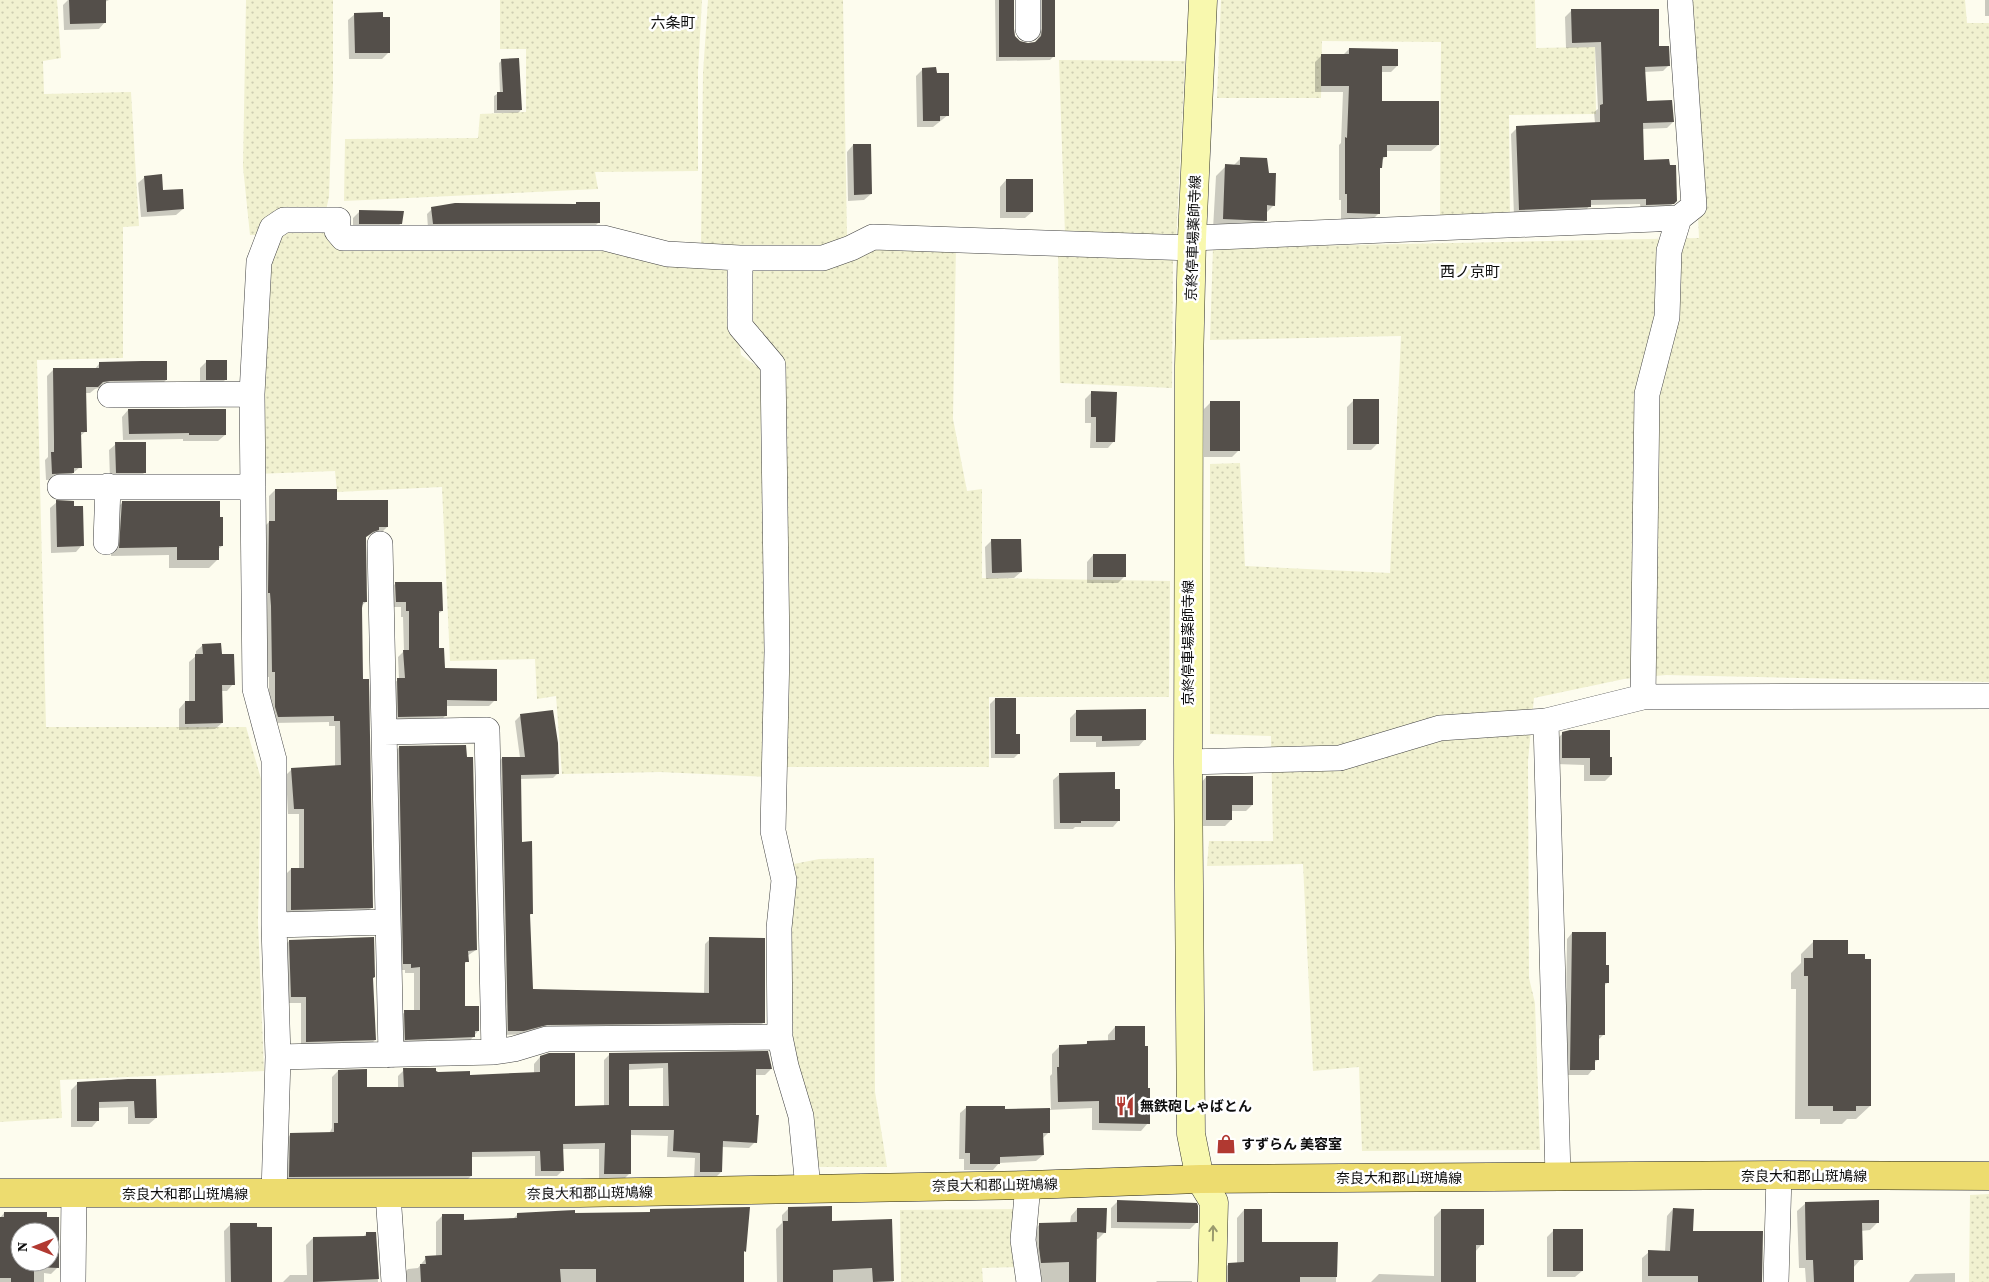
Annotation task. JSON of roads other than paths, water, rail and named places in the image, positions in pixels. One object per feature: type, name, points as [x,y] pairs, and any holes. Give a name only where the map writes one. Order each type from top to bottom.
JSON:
[{"type":"main road","name":"京終停車場薬師寺線","points":[[1203,0],[1192,243],[1189,366],[1188,762],[1191,1134],[1200,1179],[1214,1202],[1212,1282]]},
{"type":"main road","name":"奈良大和郡山斑鳩線","points":[[0,1193],[580,1193],[1028,1185],[1200,1179],[1779,1175],[1989,1176]]},
{"type":"street","points":[[1028,0],[1028,29]]},
{"type":"street","points":[[1643,697],[1647,394],[1667,317],[1669,251],[1679,218],[1694,206],[1680,0]]},
{"type":"street","points":[[274,1194],[278,1057],[274,925],[274,760],[255,689],[252,394],[259,262],[272,228],[284,220],[338,220],[337,231],[343,238],[604,238],[667,254],[740,258],[823,258],[851,248],[873,237],[1192,243],[1679,218]]},
{"type":"street","points":[[740,258],[740,326],[773,365],[777,652],[773,831],[784,880],[779,928],[780,1037],[786,1066],[801,1116],[808,1188]]},
{"type":"street","points":[[110,395],[252,394]]},
{"type":"street","points":[[106,542],[108,486]]},
{"type":"street","points":[[60,487],[253,487]]},
{"type":"street","points":[[380,544],[391,1054]]},
{"type":"street","points":[[1188,762],[1340,758],[1440,728],[1546,721],[1643,697],[1989,696]]},
{"type":"street","points":[[1546,721],[1558,1177]]},
{"type":"street","points":[[384,732],[488,730],[494,1052]]},
{"type":"street","points":[[274,925],[388,922]]},
{"type":"street","points":[[278,1057],[494,1052],[514,1050],[547,1039],[780,1037]]},
{"type":"street","points":[[1776,1282],[1779,1175]]},
{"type":"street","points":[[1028,1185],[1023,1240],[1029,1282]]},
{"type":"street","points":[[73,1282],[74,1193]]},
{"type":"street","points":[[388,1194],[394,1282]]},
{"type":"place","name":"無鉄砲しゃばとん","points":[[1125,1106]]},
{"type":"place","name":"すずらん 美容室","points":[[1226,1144]]},
{"type":"district","name":"六条町","points":[[673,22]]},
{"type":"district","name":"西ノ京町","points":[[1470,271]]}]
